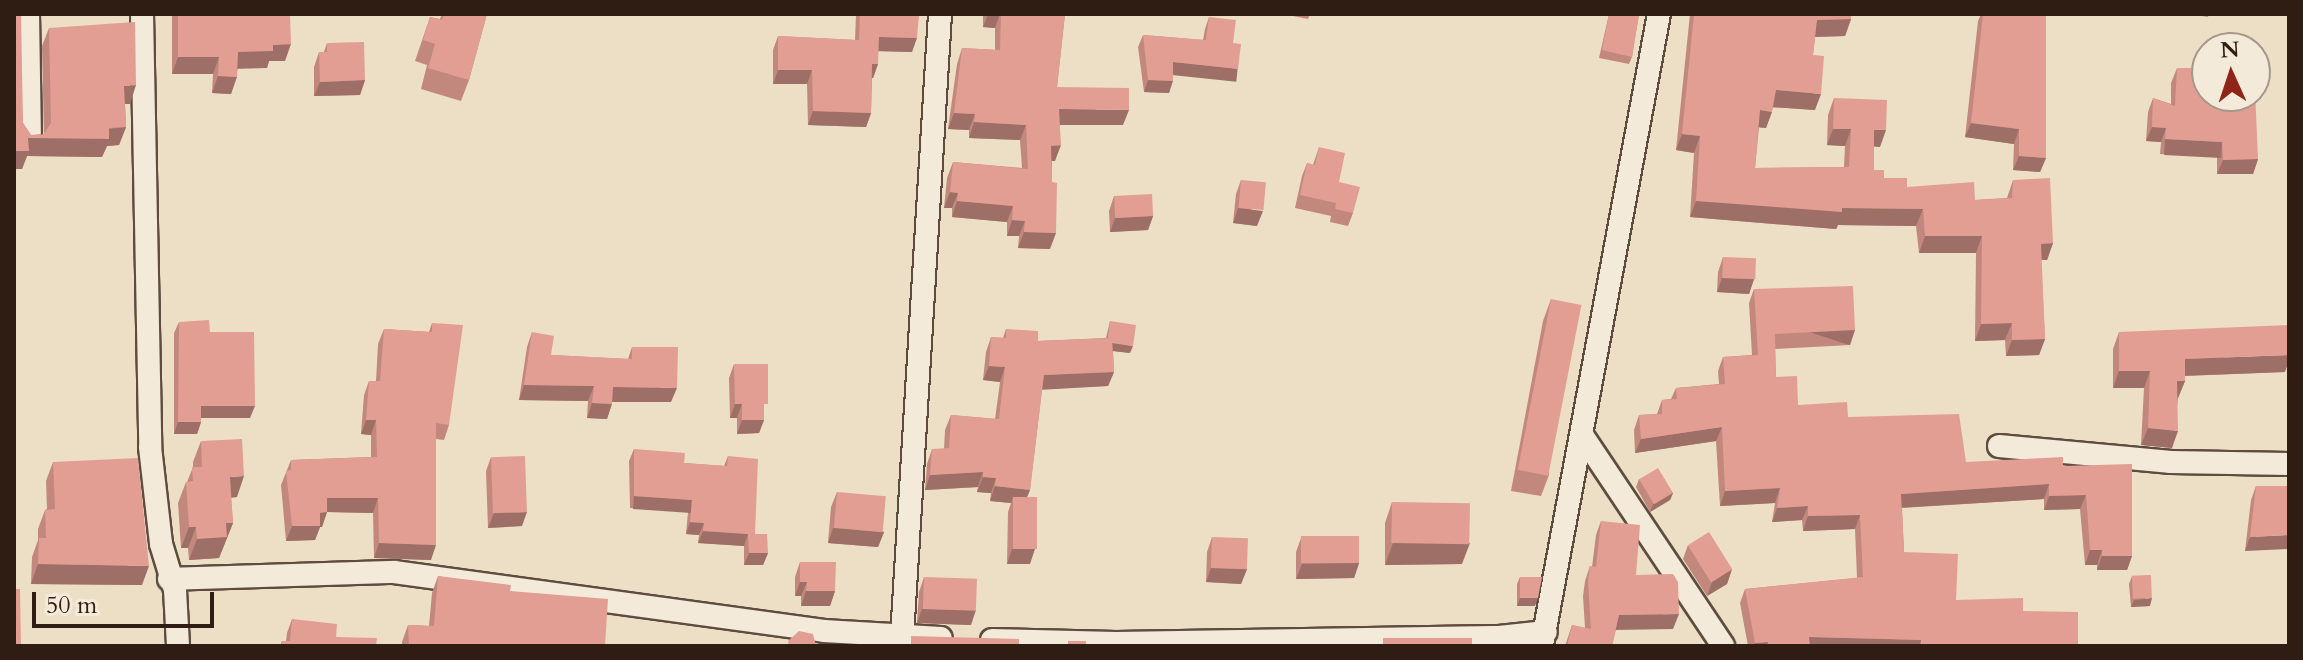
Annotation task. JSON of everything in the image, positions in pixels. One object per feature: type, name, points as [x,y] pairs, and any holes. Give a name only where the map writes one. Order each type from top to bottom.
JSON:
[{"type":"street","points":[[28,14],[30,141]]},
{"type":"street","points":[[142,14],[150,447],[178,646]]},
{"type":"street","points":[[902,637],[940,14]]},
{"type":"street","points":[[169,579],[394,572],[753,622],[902,637],[1196,642],[1544,639],[1584,438],[1659,14]]},
{"type":"street","points":[[1584,438],[1723,646]]},
{"type":"street","points":[[1999,446],[2171,462],[2289,464]]},
{"type":"building","points":[[14,14],[21,14],[23,123],[31,135],[43,135],[51,123],[49,28],[135,22],[136,85],[124,86],[126,127],[109,128],[109,139],[28,138],[29,151],[14,151]]},
{"type":"building","points":[[178,14],[290,14],[291,44],[273,45],[273,51],[238,52],[237,77],[218,76],[219,57],[178,57]]},
{"type":"building","points":[[444,14],[487,14],[469,80],[428,68],[435,44],[423,40],[430,17],[442,20]]},
{"type":"building","points":[[860,14],[919,14],[917,38],[879,37],[878,64],[872,64],[871,113],[813,111],[812,70],[778,70],[778,36],[859,40]]},
{"type":"building","points":[[1001,14],[1065,14],[1057,87],[1129,88],[1129,110],[1059,109],[1061,145],[1051,146],[1052,182],[1057,183],[1056,233],[1024,232],[1025,221],[1012,220],[1013,206],[957,201],[958,193],[950,192],[953,162],[1028,169],[1026,125],[974,122],[975,114],[954,113],[962,48],[1000,50]]},
{"type":"building","points":[[1609,14],[1639,14],[1632,57],[1602,50]]},
{"type":"building","points":[[1694,14],[1851,14],[1851,19],[1817,20],[1813,55],[1824,56],[1821,94],[1776,90],[1772,112],[1760,110],[1755,168],[1849,167],[1851,129],[1833,129],[1834,98],[1887,100],[1886,130],[1874,130],[1874,170],[1884,170],[1884,178],[1907,178],[1907,187],[1974,182],[1975,200],[2012,198],[2013,180],[2050,178],[2053,243],[2041,244],[2045,339],[2012,340],[2012,323],[1981,324],[1982,236],[1925,236],[1923,209],[1842,208],[1842,212],[1696,201],[1700,136],[1682,134]]},
{"type":"building","points":[[1983,14],[2046,14],[2046,158],[2019,156],[2019,129],[1971,123]]},
{"type":"building","points":[[1209,17],[1236,20],[1233,43],[1241,44],[1238,69],[1173,62],[1173,81],[1148,80],[1143,35],[1206,40]]},
{"type":"building","points":[[364,42],[365,80],[320,82],[319,52],[327,52],[327,43]]},
{"type":"building","points":[[2177,68],[2191,68],[2191,112],[2256,112],[2258,159],[2223,160],[2222,142],[2165,139],[2166,128],[2152,127],[2153,98],[2175,106]]},
{"type":"building","points":[[1319,147],[1345,153],[1339,182],[1360,187],[1353,213],[1335,209],[1336,203],[1300,195],[1307,163],[1315,165]]},
{"type":"building","points":[[1241,180],[1266,182],[1263,210],[1239,208]]},
{"type":"building","points":[[1152,194],[1153,216],[1115,218],[1114,196]]},
{"type":"building","points":[[1723,257],[1756,258],[1755,279],[1722,278]]},
{"type":"building","points":[[1853,286],[1855,330],[1775,334],[1776,377],[1797,376],[1798,405],[1847,402],[1848,417],[1959,414],[1966,462],[2063,457],[2063,466],[2132,464],[2132,556],[2102,556],[2102,550],[2090,550],[2086,495],[2049,496],[2049,484],[1901,494],[1904,552],[1958,554],[1956,600],[2023,598],[2023,611],[2078,612],[2078,646],[1921,646],[1921,640],[1809,637],[1810,646],[1755,643],[1745,589],[1863,577],[1860,515],[1808,516],[1808,506],[1777,508],[1780,488],[1725,491],[1722,427],[1641,439],[1639,415],[1662,414],[1662,400],[1677,399],[1676,388],[1725,384],[1723,357],[1758,355],[1754,289]]},
{"type":"building","points":[[1551,299],[1581,305],[1548,476],[1518,470]]},
{"type":"building","points":[[209,320],[210,332],[254,332],[255,406],[201,406],[201,422],[178,422],[179,322]]},
{"type":"building","points":[[1110,321],[1136,325],[1133,346],[1112,343],[1112,338],[1108,338]]},
{"type":"building","points":[[432,323],[463,325],[449,425],[436,423],[436,545],[379,543],[378,498],[327,498],[327,512],[320,513],[320,526],[292,526],[286,471],[291,470],[291,460],[377,457],[376,420],[366,420],[369,381],[380,381],[384,329],[432,332]]},
{"type":"building","points":[[2289,325],[2289,355],[2185,359],[2185,381],[2177,381],[2178,431],[2148,428],[2150,371],[2119,371],[2119,332]]},
{"type":"building","points":[[1006,329],[1038,331],[1038,341],[1112,338],[1114,372],[1044,375],[1030,490],[995,486],[996,478],[983,477],[983,472],[930,475],[932,449],[949,448],[951,415],[999,419],[1005,367],[989,366],[991,337],[1006,338]]},
{"type":"building","points":[[532,332],[554,336],[551,355],[632,359],[632,347],[678,347],[677,388],[613,387],[612,404],[592,403],[594,386],[524,385]]},
{"type":"building","points":[[734,364],[768,364],[768,404],[764,404],[764,420],[742,420],[742,404],[735,404]]},
{"type":"building","points":[[242,439],[244,476],[230,477],[233,523],[226,523],[227,537],[197,539],[196,527],[189,527],[186,482],[193,481],[192,467],[202,467],[201,441]]},
{"type":"building","points":[[634,449],[685,453],[684,463],[727,466],[728,456],[758,459],[755,534],[767,534],[768,553],[749,553],[748,534],[703,531],[704,523],[690,522],[692,500],[634,496]]},
{"type":"building","points":[[525,456],[527,512],[493,513],[491,457]]},
{"type":"building","points":[[138,458],[149,566],[38,564],[39,538],[46,538],[45,510],[55,509],[53,462]]},
{"type":"building","points":[[1658,468],[1673,493],[1654,504],[1639,479]]},
{"type":"building","points":[[2256,486],[2287,486],[2289,535],[2250,537]]},
{"type":"building","points":[[837,492],[886,496],[883,532],[834,528]]},
{"type":"building","points":[[1013,497],[1037,497],[1037,549],[1013,549]]},
{"type":"building","points":[[1392,502],[1470,503],[1469,544],[1391,543]]},
{"type":"building","points":[[1601,521],[1640,525],[1636,575],[1673,574],[1678,582],[1679,614],[1619,615],[1612,646],[1567,646],[1572,625],[1591,629],[1588,582],[1590,566],[1596,567]]},
{"type":"building","points":[[1709,532],[1732,569],[1711,583],[1688,545]]},
{"type":"building","points":[[1301,536],[1359,536],[1359,563],[1301,563]]},
{"type":"building","points":[[1212,537],[1248,538],[1247,569],[1211,568]]},
{"type":"building","points":[[800,562],[836,562],[835,591],[806,591],[807,582],[800,582]]},
{"type":"building","points":[[2151,575],[2152,598],[2133,599],[2132,576]]},
{"type":"building","points":[[438,576],[511,585],[510,591],[608,599],[605,646],[409,646],[408,625],[434,626]]},
{"type":"building","points":[[924,577],[977,579],[976,611],[923,609]]},
{"type":"building","points":[[1520,577],[1542,577],[1538,598],[1520,598]]},
{"type":"building","points":[[14,589],[20,589],[21,646],[14,646]]},
{"type":"building","points":[[292,619],[337,624],[336,637],[377,638],[376,646],[282,646],[282,641],[290,641]]},
{"type":"building","points":[[799,631],[813,634],[816,646],[789,646],[788,641]]},
{"type":"building","points":[[911,636],[1019,639],[1019,646],[911,646]]},
{"type":"building","points":[[1383,638],[1472,638],[1472,646],[1383,646]]},
{"type":"building","points":[[1068,641],[1086,641],[1086,646],[1068,646]]},
{"type":"building","points":[[1227,645],[1227,646],[1198,646]]}]
